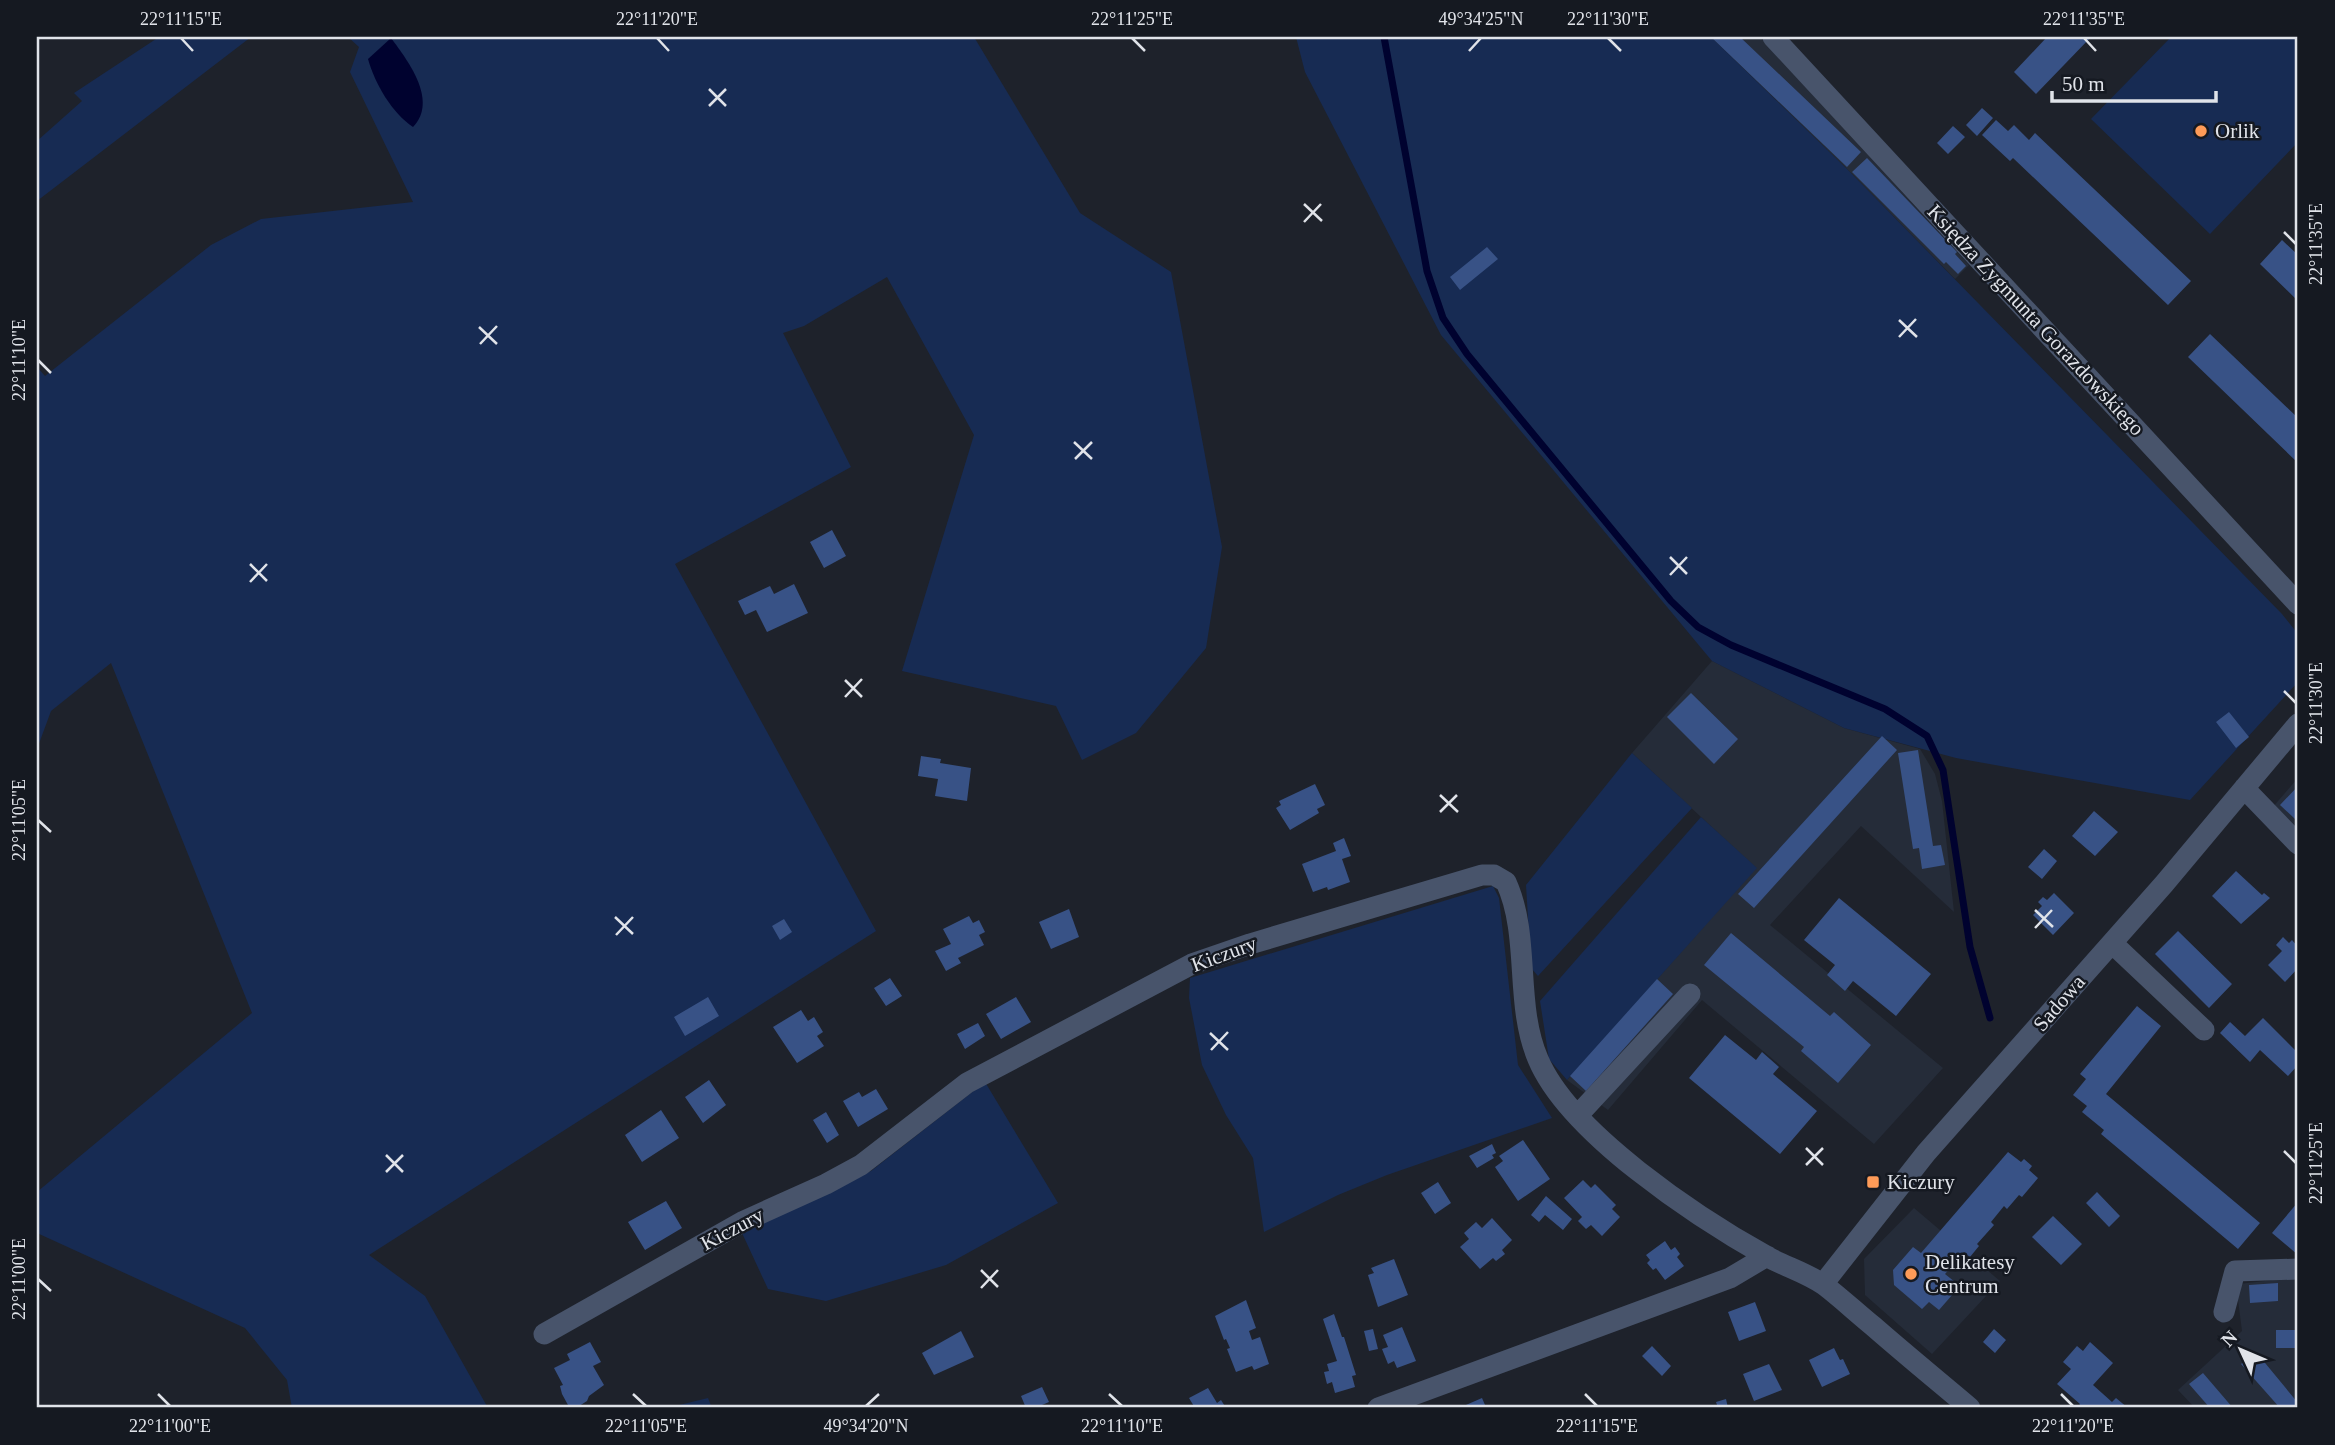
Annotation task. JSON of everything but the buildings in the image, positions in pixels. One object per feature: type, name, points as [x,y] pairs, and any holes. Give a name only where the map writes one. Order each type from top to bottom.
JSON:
[{"type":"street","name":"Księdza Zygmunta Gorazdowskiego","points":[[1773,37],[2298,604]]},
{"type":"street","name":"Sadowa","points":[[1823,1284],[1926,1153],[2112,943],[2298,724]]},
{"type":"street","points":[[2244,788],[2298,844]]},
{"type":"street","name":"Kiczury","points":[[544,1334],[744,1220],[826,1184],[861,1165],[967,1083],[1192,964],[1250,944],[1482,875],[1494,875],[1506,882],[1512,896],[1531,1039],[1537,1058],[1548,1078],[1578,1115],[1617,1153],[1700,1215],[1767,1256],[1823,1284],[1970,1408]]},
{"type":"street","points":[[2112,943],[2204,1030]]},
{"type":"street","points":[[1578,1115],[1689,994]]},
{"type":"street","points":[[1378,1408],[1730,1278],[1767,1256]]},
{"type":"street","points":[[2224,1312],[2235,1271],[2298,1269]]},
{"type":"shaded area","points":[[159,37],[251,37],[37,201],[37,141],[82,101],[74,93]]},
{"type":"shaded area","points":[[348,37],[974,37],[1080,213],[1171,272],[1222,547],[1206,648],[1136,733],[1082,760],[1056,706],[902,671],[974,435],[887,277],[804,326],[783,333],[851,467],[675,564],[876,931],[369,1255],[425,1296],[488,1408],[292,1408],[287,1380],[245,1328],[37,1233],[37,1192],[252,1013],[111,663],[51,711],[37,749],[37,367],[45,376],[211,245],[261,219],[413,202],[350,72],[359,47]]},
{"type":"shaded area","points":[[1296,37],[1711,37],[1849,171],[2282,614],[2298,634],[2298,682],[2190,800],[1956,758],[1844,728],[1712,661],[1441,335],[1305,72]]},
{"type":"shaded area","points":[[1711,37],[1760,37],[1969,265],[1955,279]]},
{"type":"shaded area","name":"Orlik","points":[[2171,37],[2298,37],[2298,142],[2210,234],[2091,119]]},
{"type":"shaded area","points":[[391,38],[406,58],[422,94],[420,117],[413,127],[385,97],[368,59]]},
{"type":"shaded area","points":[[1712,661],[1844,728],[1920,749],[1935,774],[1942,801],[1954,912],[1861,826],[1770,925],[1943,1068],[1874,1144],[1702,1000],[1608,1110],[1567,1080],[1756,868],[1632,753]]},
{"type":"shaded area","points":[[1632,753],[1692,808],[1538,976],[1531,968],[1526,885]]},
{"type":"shaded area","points":[[2298,778],[2298,835],[2272,808]]},
{"type":"shaded area","points":[[1701,817],[1757,868],[1567,1080],[1549,1059],[1540,1001]]},
{"type":"shaded area","points":[[1493,886],[1499,898],[1518,1065],[1552,1118],[1387,1175],[1338,1195],[1264,1232],[1253,1158],[1226,1115],[1202,1065],[1189,998],[1190,978]]},
{"type":"shaded area","points":[[985,1082],[1058,1203],[946,1265],[826,1301],[768,1289],[742,1233],[871,1171]]},
{"type":"shaded area","points":[[1914,1208],[2000,1281],[1932,1354],[1865,1295],[1864,1259]]},
{"type":"shaded area","points":[[2298,1277],[2298,1408],[2195,1408],[2178,1390],[2242,1331],[2237,1292],[2239,1284]]},
{"type":"shaded area","points":[[708,1398],[712,1408],[667,1408]]},
{"type":"waterway","points":[[1384,37],[1427,271],[1443,318],[1467,354],[1671,601],[1698,627],[1731,645],[1885,709],[1927,736],[1943,770],[1970,947],[1990,1018]]},
{"type":"place","name":"Orlik","points":[[2201,131]]},
{"type":"place","name":"Kiczury","points":[[1873,1182]]},
{"type":"place","name":"Delikatesy Centrum","points":[[1911,1274]]}]
